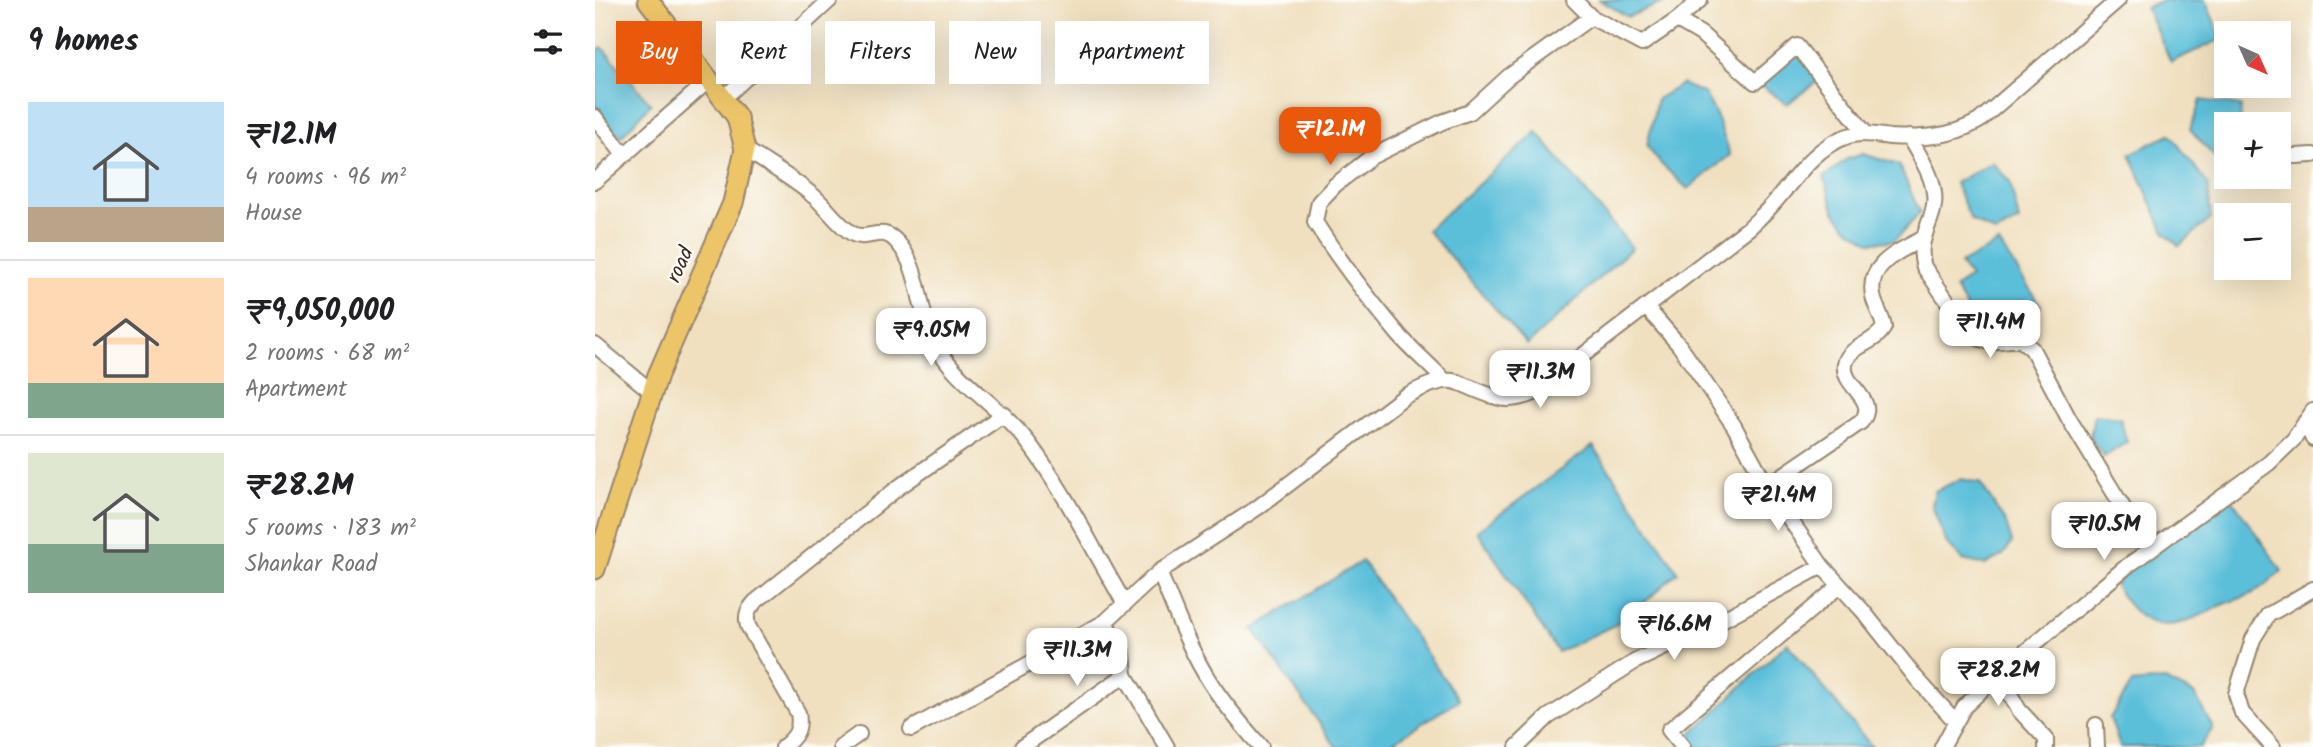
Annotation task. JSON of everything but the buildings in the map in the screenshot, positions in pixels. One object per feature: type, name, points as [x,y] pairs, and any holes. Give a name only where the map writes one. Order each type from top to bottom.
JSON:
[{"type":"main road","name":"road","points":[[595,569],[652,392],[733,203],[745,149],[737,117],[648,0]]},
{"type":"street","points":[[723,99],[830,0]]},
{"type":"street","points":[[1574,0],[1591,17],[1642,44],[1700,0]]},
{"type":"street","points":[[911,729],[1105,622],[1159,572],[1257,508],[1405,396],[1445,381],[1456,381],[1501,400],[1518,400],[1534,393],[1750,227],[1773,205],[1802,166],[1848,135],[1925,138],[1948,134],[1979,121],[2118,0]]},
{"type":"street","points":[[1445,381],[1400,336],[1350,276],[1339,255],[1315,222],[1319,202],[1335,185],[1371,157],[1442,122],[1470,112],[1507,77],[1591,17]]},
{"type":"street","points":[[1677,20],[1701,34],[1755,82],[1797,46],[1866,134]]},
{"type":"street","points":[[595,181],[709,80]]},
{"type":"street","points":[[595,117],[624,155]]},
{"type":"street","points":[[1909,137],[1931,179],[1935,194],[1922,239],[1920,257],[1924,267],[1968,331],[1985,342],[2021,340],[2032,349],[2069,419],[2149,550]]},
{"type":"street","points":[[745,149],[812,194],[851,233],[861,237],[878,233],[895,239],[911,264],[920,303],[935,344],[950,365],[1004,414],[1027,441],[1054,480],[1125,604]]},
{"type":"street","points":[[2291,156],[2313,155]]},
{"type":"street","points":[[1767,486],[1866,416],[1866,404],[1845,370],[1846,361],[1849,355],[1879,335],[1884,327],[1872,283],[1877,269],[1888,257],[1922,239]]},
{"type":"street","points":[[1646,307],[1679,345],[1713,395],[1734,426],[1767,486],[1822,566],[1955,720]]},
{"type":"street","points":[[595,345],[652,392]]},
{"type":"street","points":[[783,747],[797,733],[800,725],[798,713],[748,626],[748,610],[899,487],[1004,414]]},
{"type":"street","points":[[1941,747],[1964,707],[2014,661],[2149,550],[2269,463],[2294,439],[2309,416]]},
{"type":"street","points":[[2309,416],[2313,439]]},
{"type":"street","points":[[1517,747],[1548,717],[1636,661],[1718,622],[1822,566]]},
{"type":"street","points":[[1159,572],[1188,641],[1209,680],[1231,713],[1261,747]]},
{"type":"street","points":[[1683,747],[1669,730],[1838,587]]},
{"type":"street","points":[[2273,747],[2242,713],[2237,694],[2253,639],[2268,615],[2313,589]]},
{"type":"street","points":[[1105,622],[1123,654],[1125,675],[1167,747]]},
{"type":"street","points":[[2014,661],[2011,696],[2019,710],[2046,739],[2046,747]]},
{"type":"street","points":[[1022,747],[1125,675]]},
{"type":"street","points":[[2097,725],[2097,747]]},
{"type":"street","points":[[841,747],[859,734]]},
{"type":"water","points":[[1600,0],[1670,0],[1628,17]]},
{"type":"water","points":[[2163,0],[2205,0],[2214,21],[2214,43],[2171,62],[2146,8]]},
{"type":"water","points":[[602,47],[616,63],[616,84],[634,84],[651,104],[621,137],[595,109],[595,53]]},
{"type":"water","points":[[1799,47],[1822,78],[1787,104],[1760,85]]},
{"type":"water","points":[[1682,84],[1705,94],[1717,117],[1730,155],[1688,189],[1660,163],[1647,146],[1657,99]]},
{"type":"water","points":[[2201,100],[2241,106],[2241,112],[2214,112],[2214,156],[2190,129]]},
{"type":"water","points":[[1537,132],[1632,248],[1527,345],[1427,230]]},
{"type":"water","points":[[2170,134],[2208,184],[2211,219],[2179,246],[2164,232],[2130,154]]},
{"type":"water","points":[[1863,154],[1899,165],[1920,213],[1894,241],[1869,242],[1846,226],[1834,210],[1824,177],[1847,159]]},
{"type":"water","points":[[1992,162],[2010,182],[2019,221],[1996,233],[1971,220],[1955,183]]},
{"type":"water","points":[[1999,243],[2041,306],[1988,344],[1955,288],[1970,277],[1960,264]]},
{"type":"water","points":[[2094,415],[2120,418],[2127,442],[2104,457],[2090,437]]},
{"type":"water","points":[[1593,446],[1678,572],[1625,620],[1558,652],[1477,531]]},
{"type":"water","points":[[1961,479],[1980,483],[2006,523],[2012,542],[2003,555],[1985,565],[1963,560],[1947,544],[1932,506],[1935,491]]},
{"type":"water","points":[[2228,493],[2282,571],[2251,594],[2187,621],[2161,625],[2149,622],[2138,614],[2115,585],[2130,569]]},
{"type":"water","points":[[1362,561],[1459,700],[1385,747],[1336,747],[1253,629]]},
{"type":"water","points":[[1787,643],[1872,747],[1688,747],[1683,742]]},
{"type":"water","points":[[2165,680],[2194,694],[2213,728],[2200,747],[2120,747],[2110,718],[2132,683]]}]
